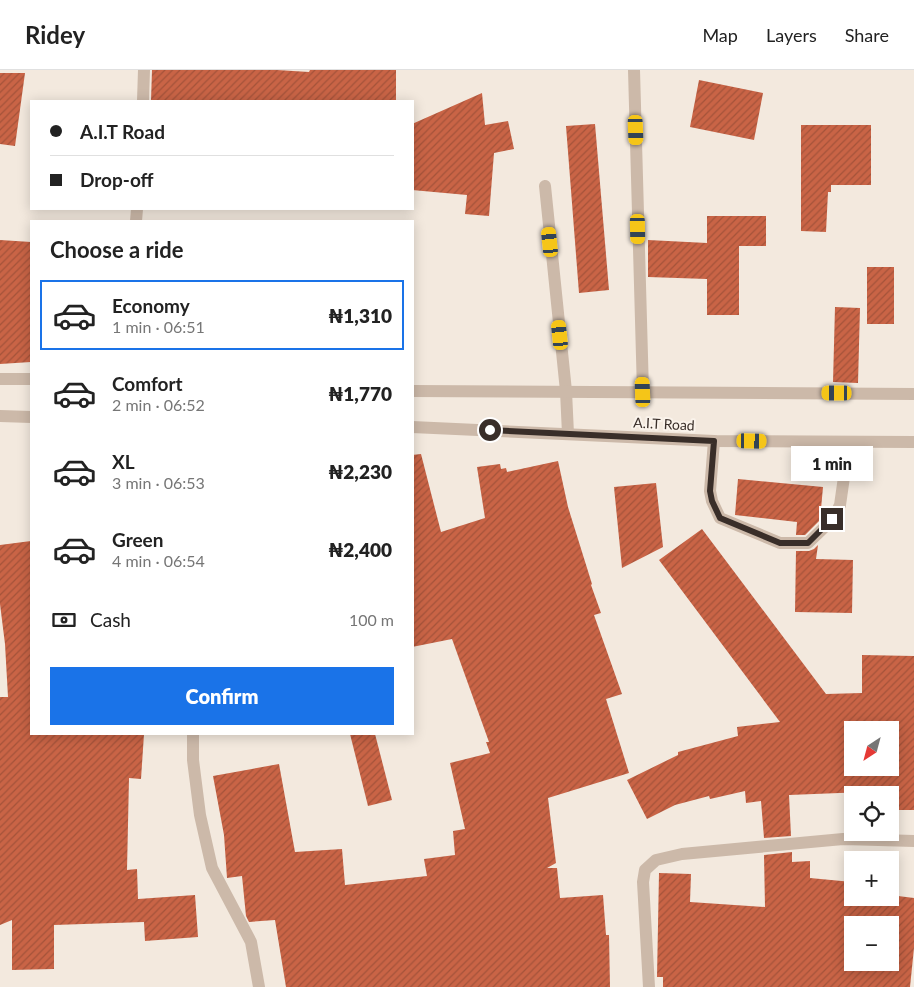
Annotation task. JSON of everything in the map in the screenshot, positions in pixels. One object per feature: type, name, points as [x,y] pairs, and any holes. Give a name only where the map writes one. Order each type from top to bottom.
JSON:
[{"type":"street","points":[[143,100],[144,70]]},
{"type":"street","points":[[634,70],[643,392]]},
{"type":"street","points":[[545,186],[566,390],[568,434]]},
{"type":"street","points":[[0,379],[30,379]]},
{"type":"street","points":[[414,391],[566,390],[914,394]]},
{"type":"street","points":[[0,416],[30,417]]},
{"type":"street","name":"A.I.T Road","points":[[414,427],[714,441],[914,442]]},
{"type":"street","points":[[714,441],[710,491],[712,501],[720,518],[780,543],[808,543],[832,519],[840,505],[849,442]]},
{"type":"street","points":[[193,735],[193,760],[200,815],[212,868],[251,942],[259,987]]},
{"type":"street","points":[[649,987],[643,882],[645,870],[656,860],[682,854],[843,840],[914,841]]},
{"type":"building","points":[[152,70],[277,70],[309,72],[310,70],[396,70],[396,100],[151,100]]},
{"type":"building","points":[[0,73],[25,73],[15,146],[0,144]]},
{"type":"building","points":[[699,80],[763,93],[754,140],[690,127]]},
{"type":"building","points":[[482,93],[485,125],[508,121],[514,149],[494,153],[489,216],[465,214],[467,195],[414,190],[414,123]]},
{"type":"building","points":[[595,124],[609,290],[579,293],[566,126]]},
{"type":"building","points":[[801,125],[871,125],[871,185],[831,185],[831,192],[828,192],[826,232],[801,231]]},
{"type":"building","points":[[707,216],[766,216],[766,246],[739,246],[739,315],[707,315],[707,279],[648,277],[648,240],[707,243]]},
{"type":"building","points":[[0,240],[30,242],[30,362],[0,364]]},
{"type":"building","points":[[867,267],[894,267],[894,324],[867,324]]},
{"type":"building","points":[[835,307],[860,308],[858,383],[833,382]]},
{"type":"building","points":[[421,454],[441,532],[485,518],[477,467],[500,464],[501,469],[506,468],[507,472],[558,461],[568,507],[601,613],[594,615],[622,694],[606,699],[629,773],[548,798],[556,863],[547,868],[557,868],[560,898],[603,895],[606,935],[609,935],[610,987],[286,987],[275,920],[249,922],[246,916],[242,876],[227,878],[224,835],[213,776],[279,764],[295,852],[342,849],[345,885],[427,876],[424,859],[455,855],[453,831],[465,829],[450,763],[490,753],[486,742],[489,742],[452,639],[414,647],[414,455]]},
{"type":"building","points":[[738,479],[823,487],[820,520],[805,535],[796,535],[797,522],[735,515]]},
{"type":"building","points":[[656,483],[663,547],[622,568],[614,487]]},
{"type":"building","points":[[702,529],[826,694],[862,693],[862,655],[914,656],[914,810],[899,810],[899,786],[844,786],[844,793],[789,795],[791,836],[764,838],[761,801],[746,803],[745,791],[710,799],[709,796],[675,805],[647,819],[627,780],[678,755],[678,752],[738,736],[737,727],[780,722],[659,560]]},
{"type":"building","points":[[30,541],[30,735],[144,735],[141,779],[129,778],[127,870],[137,869],[138,899],[195,895],[198,937],[145,941],[144,922],[54,925],[54,969],[12,970],[12,920],[0,925],[0,697],[8,697],[5,644],[0,604],[0,545]]},
{"type":"building","points":[[818,545],[816,559],[853,560],[852,613],[795,612],[796,551],[809,551]]},
{"type":"building","points":[[350,735],[375,735],[392,800],[368,806]]},
{"type":"building","points":[[792,852],[792,862],[810,861],[810,878],[844,881],[844,906],[899,906],[899,896],[914,898],[914,948],[910,987],[663,987],[663,977],[657,977],[659,873],[691,874],[690,902],[765,907],[764,855]]},
{"type":"route","points":[[490,430],[714,441],[710,491],[712,501],[720,518],[780,543],[808,543],[832,519]]}]
